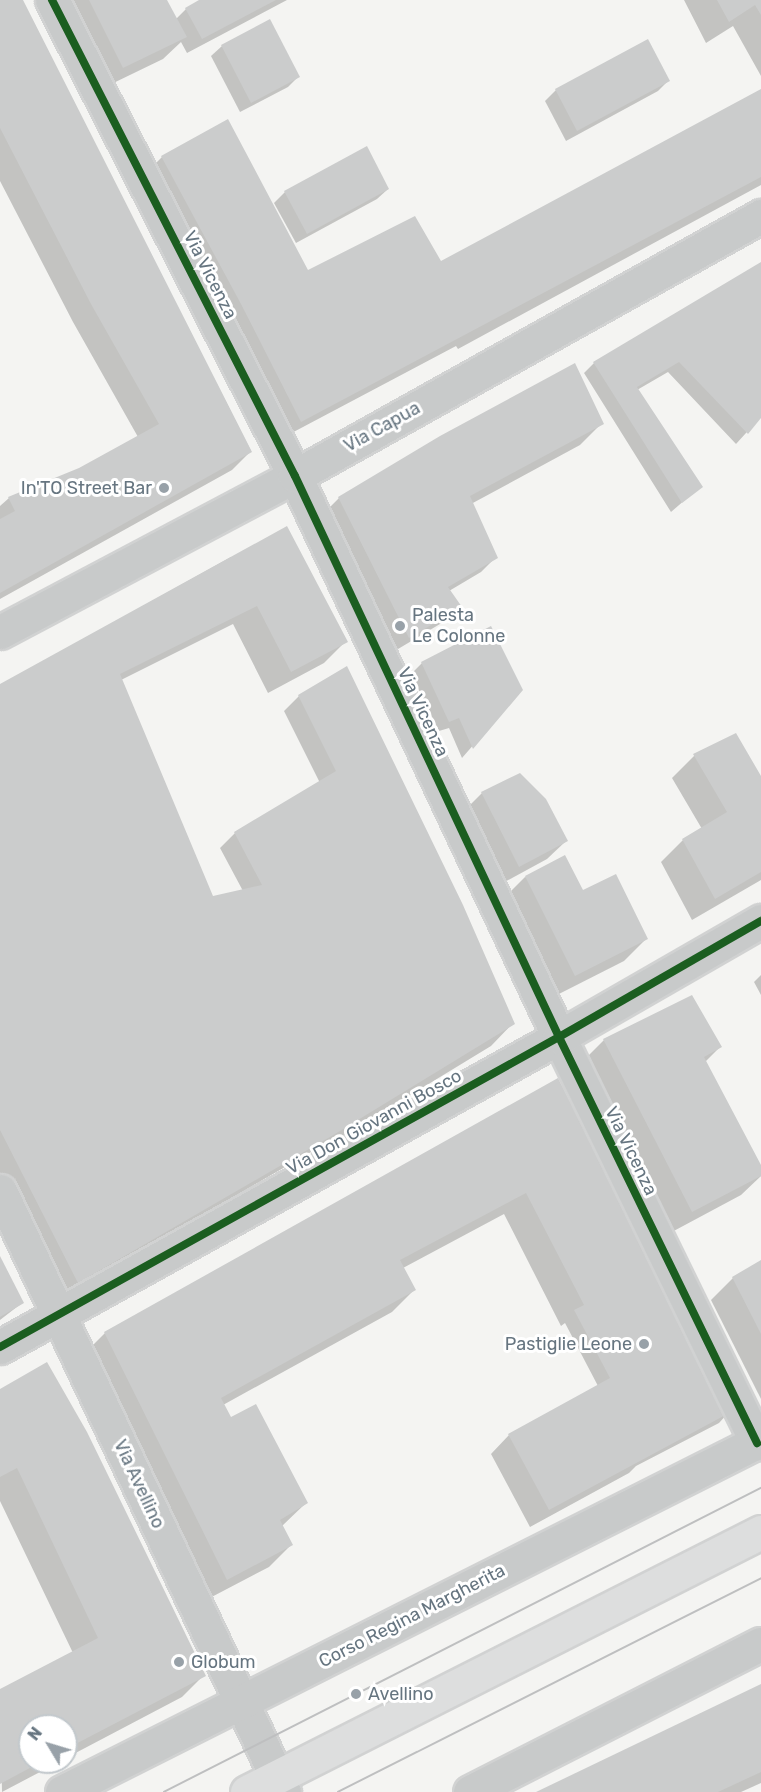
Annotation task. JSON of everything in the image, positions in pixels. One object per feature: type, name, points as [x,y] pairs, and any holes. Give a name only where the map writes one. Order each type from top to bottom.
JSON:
[{"type":"main road","points":[[247,1792],[281,1784],[761,1532]]},
{"type":"street","name":"Via Vicenza","points":[[52,0],[295,476],[559,1037],[759,1441]]},
{"type":"street","name":"Via Capua","points":[[0,632],[295,476],[761,216]]},
{"type":"street","name":"Via Don Giovanni Bosco","points":[[0,1347],[559,1037],[761,921]]},
{"type":"street","name":"Via Avellino","points":[[0,1191],[60,1314],[240,1702],[281,1784]]},
{"type":"street","name":"Corso Regina Margherita","points":[[62,1792],[759,1441]]},
{"type":"street","points":[[470,1792],[761,1644]]},
{"type":"building","points":[[0,0],[23,0],[252,452],[0,593],[0,519],[15,511],[8,497],[79,468],[159,424],[91,304],[0,128]]},
{"type":"building","points":[[89,0],[167,0],[187,37],[123,68]]},
{"type":"building","points":[[199,0],[276,0],[202,39],[185,8]]},
{"type":"building","points":[[717,0],[761,0],[761,15],[755,5],[729,22]]},
{"type":"building","points":[[270,19],[300,77],[251,103],[221,45]]},
{"type":"building","points":[[648,39],[670,81],[577,131],[555,89]]},
{"type":"building","points":[[761,89],[761,177],[301,422],[241,304],[161,156],[228,119],[308,270],[415,216],[441,261]]},
{"type":"building","points":[[367,146],[389,189],[307,234],[284,191]]},
{"type":"building","points":[[761,262],[761,418],[748,434],[679,362],[637,387],[703,487],[682,503],[593,362]]},
{"type":"building","points":[[575,363],[604,424],[470,496],[498,558],[448,587],[462,607],[409,638],[338,497],[440,436]]},
{"type":"building","points":[[287,526],[348,642],[291,672],[257,606],[120,674],[213,896],[262,885],[234,832],[336,771],[298,695],[347,666],[463,905],[515,1024],[335,1134],[78,1283],[0,1130],[0,684]]},
{"type":"building","points":[[491,626],[523,690],[473,749],[459,718],[449,722],[421,662]]},
{"type":"building","points":[[736,733],[761,776],[761,872],[715,899],[682,839],[727,812],[693,754]]},
{"type":"building","points":[[520,773],[546,799],[568,841],[519,867],[481,792]]},
{"type":"building","points":[[565,855],[583,890],[616,874],[648,939],[575,976],[525,876]]},
{"type":"building","points":[[692,995],[722,1047],[704,1057],[761,1165],[761,1176],[692,1212],[603,1039]]},
{"type":"building","points":[[558,1078],[731,1412],[549,1510],[508,1434],[610,1378],[574,1310],[584,1305],[526,1193],[400,1260],[416,1290],[221,1398],[231,1417],[256,1404],[308,1503],[280,1520],[293,1545],[227,1580],[104,1332]]},
{"type":"building","points":[[0,1256],[24,1303],[0,1317]]},
{"type":"building","points":[[761,1260],[761,1334],[732,1277]]},
{"type":"building","points":[[47,1362],[87,1432],[206,1676],[78,1743],[78,1714],[18,1714],[19,1774],[0,1784],[0,1689],[98,1638],[17,1468],[0,1477],[0,1389]]},
{"type":"building","points":[[761,1684],[761,1772],[718,1792],[536,1792]]},
{"type":"tram line","points":[[164,1792],[761,1488]]},
{"type":"tram line","points":[[338,1792],[761,1578]]},
{"type":"cycle path","points":[[52,0],[295,476],[559,1037],[757,1443]]},
{"type":"cycle path","points":[[0,1347],[559,1037],[761,921]]},
{"type":"place","name":"In'TO Street Bar","points":[[164,488]]},
{"type":"place","name":"Palesta Le Colonne","points":[[400,626]]},
{"type":"place","name":"Pastiglie Leone","points":[[644,1344]]},
{"type":"place","name":"Globum","points":[[179,1662]]},
{"type":"place","name":"Avellino","points":[[356,1694]]}]
